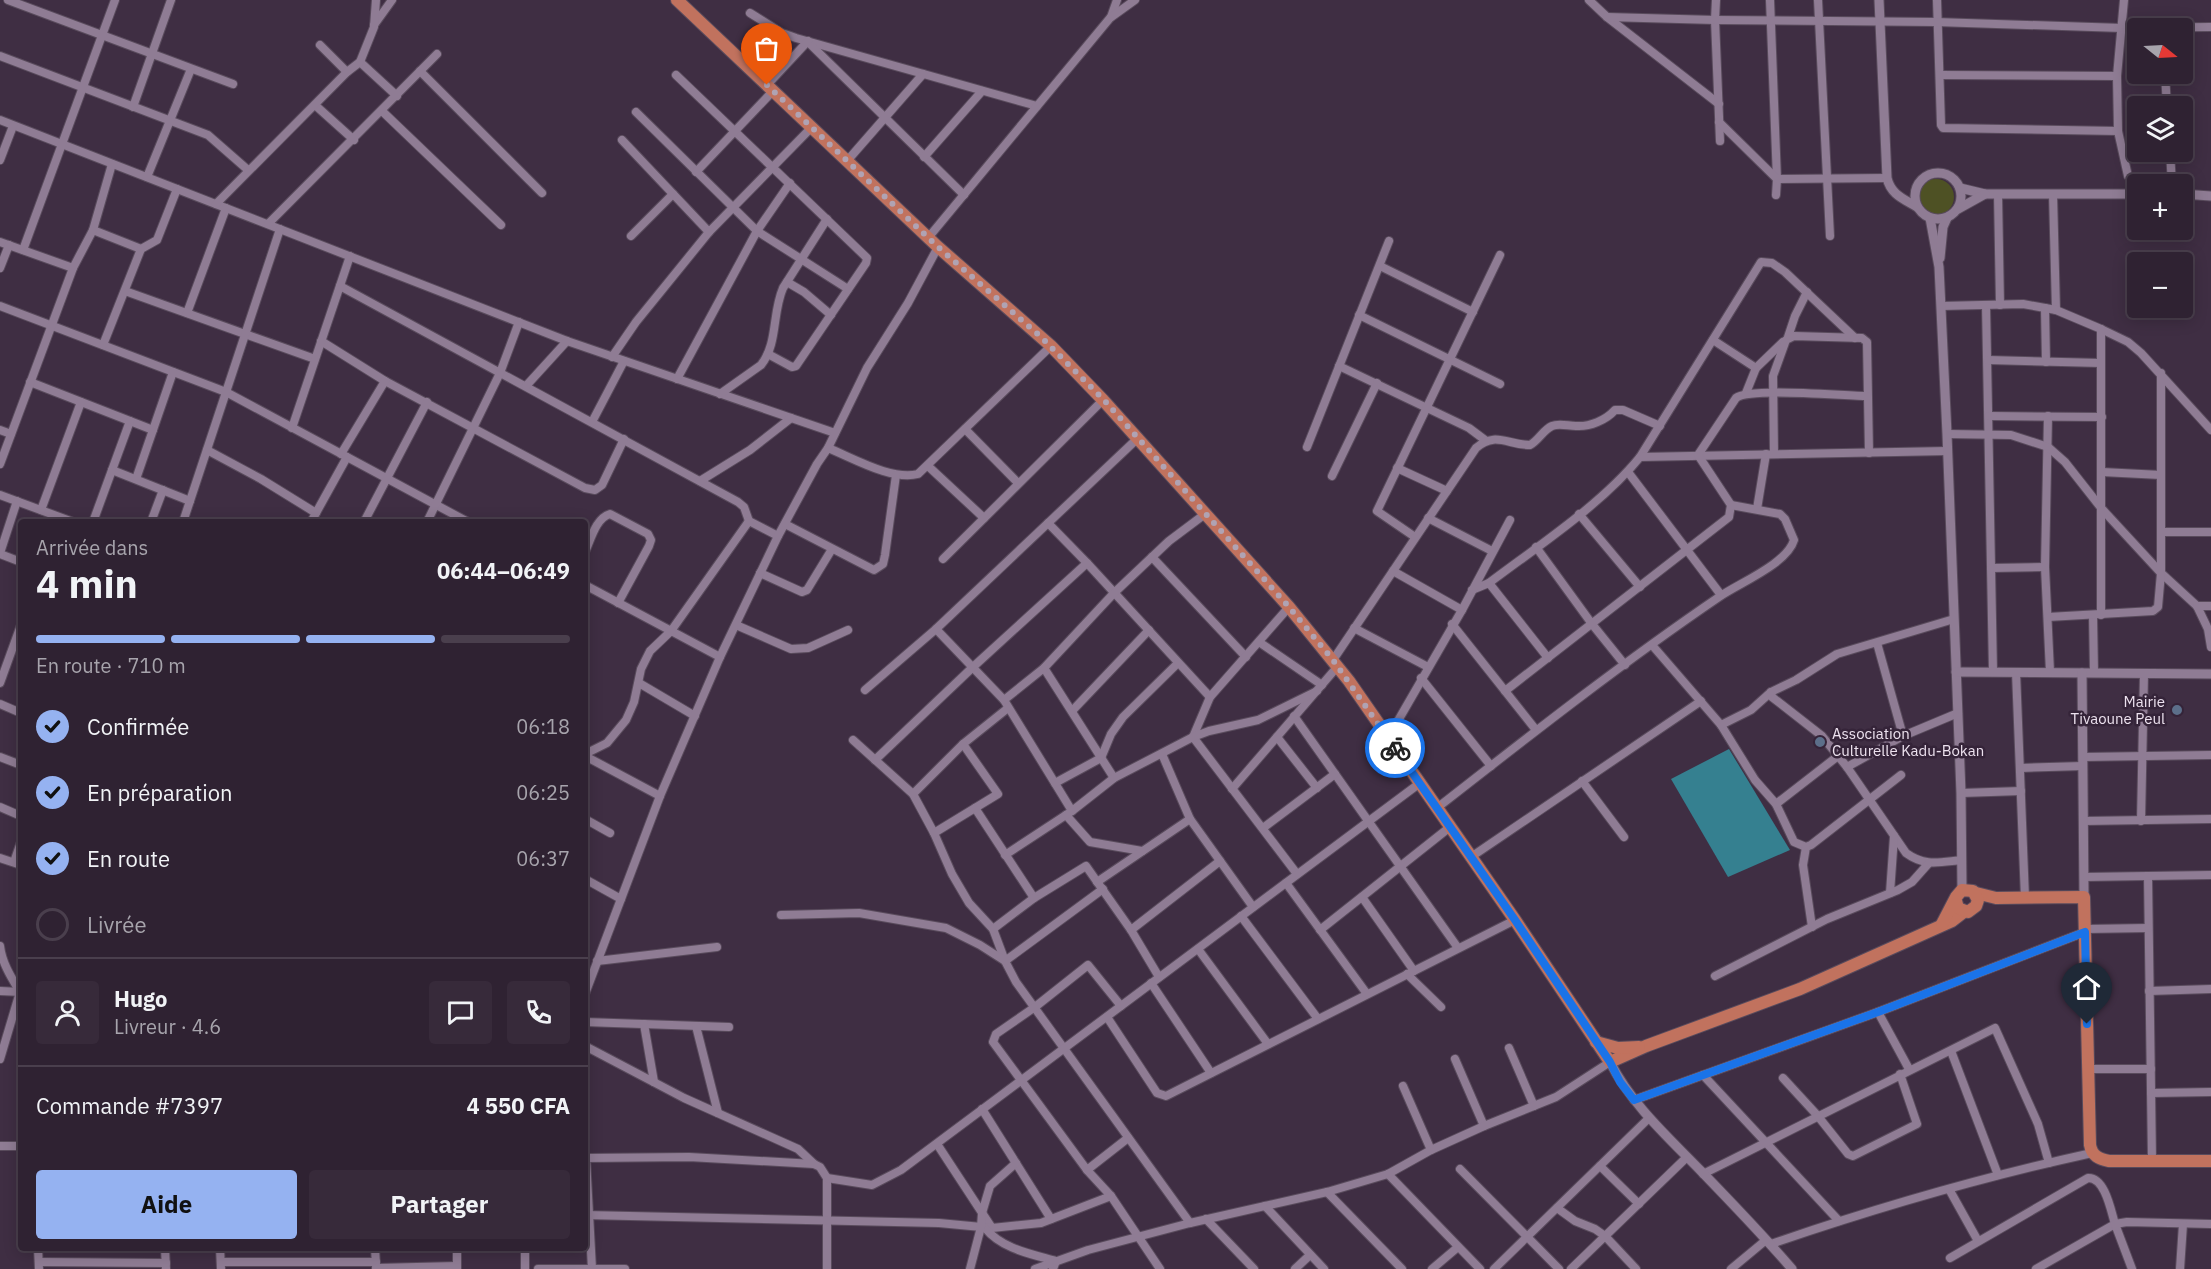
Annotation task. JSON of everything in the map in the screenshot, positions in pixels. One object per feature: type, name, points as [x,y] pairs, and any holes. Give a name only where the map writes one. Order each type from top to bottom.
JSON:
[{"type":"main road","points":[[677,0],[933,242],[1051,346],[1104,400],[1289,607],[1335,663],[1420,783],[1610,1062],[1646,1046],[1800,989],[1952,921],[1972,904]]},
{"type":"main road","points":[[1942,924],[1959,896],[1970,890],[1972,904]]},
{"type":"main road","points":[[1959,896],[1958,908],[1996,898],[2084,897],[2092,1153],[2098,1158],[2109,1161],[2211,1161]]},
{"type":"main road","points":[[1596,1042],[1618,1048],[1646,1046]]},
{"type":"street","points":[[8,0],[27,3],[102,35],[233,84]]},
{"type":"street","points":[[22,250],[115,0]]},
{"type":"street","points":[[133,107],[171,0]]},
{"type":"street","points":[[374,27],[376,0]]},
{"type":"street","points":[[216,204],[347,72],[360,62],[374,27],[392,0]]},
{"type":"street","points":[[1110,18],[1117,0]]},
{"type":"street","points":[[588,986],[660,796],[720,657],[778,536],[828,448],[867,368],[908,303],[933,242],[964,195],[1110,18],[1135,0]]},
{"type":"street","points":[[1589,0],[1607,17],[1719,104]]},
{"type":"street","points":[[1716,0],[1720,141]]},
{"type":"street","points":[[1770,0],[1776,195]]},
{"type":"street","points":[[1818,0],[1830,236]]},
{"type":"street","points":[[1879,0],[1889,188],[1930,218],[1938,220],[1947,218]]},
{"type":"street","points":[[1936,0],[1941,75],[1941,125],[1946,129],[2118,131]]},
{"type":"street","points":[[2124,0],[2117,76],[2118,131],[2128,174]]},
{"type":"street","points":[[750,13],[782,33],[1037,106]]},
{"type":"street","points":[[1607,17],[1936,22],[2127,28]]},
{"type":"street","points":[[2193,27],[2211,27]]},
{"type":"street","points":[[696,172],[735,131],[808,41]]},
{"type":"street","points":[[808,41],[964,195]]},
{"type":"street","points":[[320,45],[347,72]]},
{"type":"street","points":[[268,224],[437,54]]},
{"type":"street","points":[[0,56],[213,138],[248,170]]},
{"type":"street","points":[[360,62],[397,96]]},
{"type":"street","points":[[147,177],[191,69]]},
{"type":"street","points":[[420,71],[542,193]]},
{"type":"street","points":[[847,161],[923,74]]},
{"type":"street","points":[[676,75],[867,258],[866,263],[796,366],[792,367],[768,354]]},
{"type":"street","points":[[1941,75],[2117,76]]},
{"type":"street","points":[[924,157],[982,91]]},
{"type":"street","points":[[315,105],[354,140]]},
{"type":"street","points":[[382,111],[501,225]]},
{"type":"street","points":[[636,112],[757,231],[848,290]]},
{"type":"street","points":[[0,120],[567,341],[835,433]]},
{"type":"street","points":[[1719,122],[1777,179],[1887,178]]},
{"type":"street","points":[[0,160],[13,126]]},
{"type":"street","points":[[612,357],[636,322],[709,232],[811,128]]},
{"type":"street","points":[[622,140],[709,232]]},
{"type":"street","points":[[0,464],[73,268],[93,230],[112,164]]},
{"type":"street","points":[[1917,207],[1917,188],[1925,178],[1938,173],[1953,178],[1960,188],[1962,195],[1958,209]]},
{"type":"street","points":[[677,379],[757,231],[790,183]]},
{"type":"street","points":[[1894,193],[1917,188]]},
{"type":"street","points":[[1960,188],[1985,194],[2127,194]]},
{"type":"street","points":[[103,345],[141,249],[158,240],[177,189]]},
{"type":"street","points":[[631,236],[673,194]]},
{"type":"street","points":[[1939,267],[1943,227],[1947,218],[1985,194]]},
{"type":"street","points":[[1998,194],[2000,304]]},
{"type":"street","points":[[2053,194],[2056,310]]},
{"type":"street","points":[[2193,195],[2211,196]]},
{"type":"street","points":[[188,313],[226,208]]},
{"type":"street","points":[[1930,218],[1939,267],[1948,452],[1961,793],[1962,860],[1959,896]]},
{"type":"street","points":[[720,394],[761,365],[768,354],[778,300],[827,219]]},
{"type":"street","points":[[184,519],[280,229]]},
{"type":"street","points":[[93,230],[141,249]]},
{"type":"street","points":[[0,242],[73,268]]},
{"type":"street","points":[[1307,447],[1389,242]]},
{"type":"street","points":[[0,268],[9,245]]},
{"type":"street","points":[[1415,537],[1377,511],[1500,255]]},
{"type":"street","points":[[292,428],[350,256]]},
{"type":"street","points":[[1472,590],[1489,583],[1621,480],[1640,457],[1660,426],[1761,262],[1772,263],[1855,338]]},
{"type":"street","points":[[1380,266],[1473,312]]},
{"type":"street","points":[[787,282],[804,292],[831,315]]},
{"type":"street","points":[[340,286],[738,502],[744,507],[749,521],[778,536]]},
{"type":"street","points":[[125,291],[315,359]]},
{"type":"street","points":[[1757,509],[1770,454],[1773,376],[1806,292]]},
{"type":"street","points":[[1941,306],[2023,304],[2056,310],[2101,329],[2128,342],[2161,373],[2211,430]]},
{"type":"street","points":[[1986,305],[1993,672]]},
{"type":"street","points":[[0,306],[226,392],[462,519]]},
{"type":"street","points":[[2045,308],[2046,362]]},
{"type":"street","points":[[1359,315],[1500,384]]},
{"type":"street","points":[[428,519],[500,373],[519,322]]},
{"type":"street","points":[[2094,673],[2102,509],[2101,329]]},
{"type":"street","points":[[1746,393],[1756,368],[1787,339],[1862,338],[1867,342],[1869,453]]},
{"type":"street","points":[[1713,340],[1756,368]]},
{"type":"street","points":[[321,341],[385,381],[585,488],[595,490],[602,485],[624,439]]},
{"type":"street","points":[[526,386],[567,341]]},
{"type":"street","points":[[828,448],[896,475],[918,474],[1051,346]]},
{"type":"street","points":[[1988,360],[2101,363]]},
{"type":"street","points":[[592,422],[624,361]]},
{"type":"street","points":[[1339,366],[1427,406],[1469,428],[1485,440]]},
{"type":"street","points":[[136,479],[173,372]]},
{"type":"street","points":[[2048,617],[2153,611],[2160,603],[2161,373]]},
{"type":"street","points":[[312,519],[385,381]]},
{"type":"street","points":[[30,382],[153,430]]},
{"type":"street","points":[[1332,476],[1377,383]]},
{"type":"street","points":[[1698,455],[1736,398],[1746,393],[1868,396]]},
{"type":"street","points":[[943,559],[1104,400]]},
{"type":"street","points":[[41,510],[81,402]]},
{"type":"street","points":[[366,519],[428,402]]},
{"type":"street","points":[[1233,789],[1319,688],[1354,628],[1476,448],[1485,440],[1500,439],[1530,445],[1555,425],[1589,424],[1610,416],[1615,410],[1623,410],[1660,426]]},
{"type":"street","points":[[1989,416],[2102,417]]},
{"type":"street","points":[[2048,416],[2045,567],[2050,672]]},
{"type":"street","points":[[700,481],[750,450],[790,418]]},
{"type":"street","points":[[94,519],[130,421]]},
{"type":"street","points":[[965,429],[1018,483]]},
{"type":"street","points":[[0,430],[11,434]]},
{"type":"street","points":[[1947,434],[2022,437],[2048,447],[2065,462],[2102,509],[2161,573],[2196,606],[2208,629],[2211,647]]},
{"type":"street","points":[[865,690],[936,629],[1138,438]]},
{"type":"street","points":[[207,450],[261,479],[316,513]]},
{"type":"street","points":[[1640,457],[1948,452]]},
{"type":"street","points":[[1505,691],[1729,517],[1731,505],[1698,455]]},
{"type":"street","points":[[928,466],[984,518]]},
{"type":"street","points":[[1397,468],[1447,491]]},
{"type":"street","points":[[112,470],[190,501]]},
{"type":"street","points":[[1628,472],[1721,596]]},
{"type":"street","points":[[2102,472],[2161,475]]},
{"type":"street","points":[[785,524],[874,570],[883,564],[896,475]]},
{"type":"street","points":[[152,519],[163,490]]},
{"type":"street","points":[[0,495],[65,519]]},
{"type":"street","points":[[17,501],[0,553],[18,561]]},
{"type":"street","points":[[1437,808],[1536,730],[1652,645],[1788,551],[1794,540],[1785,519],[1775,512],[1731,505]]},
{"type":"street","points":[[588,546],[599,522],[604,516],[610,514],[648,534],[651,540],[649,546],[618,603]]},
{"type":"street","points":[[914,794],[963,744],[1044,668],[1114,593],[1152,557],[1205,514]]},
{"type":"street","points":[[1579,514],[1640,587]]},
{"type":"street","points":[[1428,518],[1492,551]]},
{"type":"street","points":[[1388,738],[1462,610],[1510,520]]},
{"type":"street","points":[[588,753],[607,742],[619,730],[630,713],[641,669],[650,651],[671,631],[749,521]]},
{"type":"street","points":[[1048,523],[1210,697]]},
{"type":"street","points":[[2161,532],[2211,532]]},
{"type":"street","points":[[1536,547],[1625,665]]},
{"type":"street","points":[[760,573],[802,592],[807,590],[832,549]]},
{"type":"street","points":[[1152,557],[1246,657]]},
{"type":"street","points":[[875,760],[1087,563]]},
{"type":"street","points":[[1991,568],[2045,567]]},
{"type":"street","points":[[1393,571],[1462,610]]},
{"type":"street","points":[[1489,583],[1548,658]]},
{"type":"street","points":[[588,587],[720,657]]},
{"type":"street","points":[[2196,606],[2211,606]]},
{"type":"street","points":[[1193,737],[1210,697],[1289,607]]},
{"type":"street","points":[[1721,725],[1751,710],[1771,692],[1796,680],[1837,654],[1954,619]]},
{"type":"street","points":[[736,624],[791,649],[808,648],[848,630]]},
{"type":"street","points":[[1452,624],[1536,730]]},
{"type":"street","points":[[1354,628],[1428,667]]},
{"type":"street","points":[[936,629],[1006,704],[1054,783],[1069,813],[1090,842],[1142,851]]},
{"type":"street","points":[[1072,711],[1149,630]]},
{"type":"street","points":[[0,683],[18,633]]},
{"type":"street","points":[[1259,642],[1319,688]]},
{"type":"street","points":[[1877,643],[1903,736]]},
{"type":"street","points":[[1652,645],[1721,725],[1755,780],[1776,804],[1794,842],[1806,847]]},
{"type":"street","points":[[1054,783],[1101,758],[1111,734],[1123,717],[1178,663]]},
{"type":"street","points":[[1044,668],[1114,778]]},
{"type":"street","points":[[1956,672],[2211,674]]},
{"type":"street","points":[[2016,672],[2025,898]]},
{"type":"street","points":[[2082,673],[2084,897]]},
{"type":"street","points":[[2140,821],[2144,673]]},
{"type":"street","points":[[1422,678],[1491,766]]},
{"type":"street","points":[[639,683],[695,716]]},
{"type":"street","points":[[1005,855],[1069,813],[1114,778],[1193,737],[1258,720],[1319,688]]},
{"type":"street","points":[[1771,692],[1772,697],[1822,736],[1847,767],[1906,854],[1928,864],[1962,860]]},
{"type":"street","points":[[1471,857],[1701,701]]},
{"type":"street","points":[[0,704],[18,712]]},
{"type":"street","points":[[1847,767],[1903,736],[1958,713]]},
{"type":"street","points":[[1294,716],[1458,948]]},
{"type":"street","points":[[1193,737],[1298,874]]},
{"type":"street","points":[[1277,737],[1317,788]]},
{"type":"street","points":[[853,740],[914,794],[952,874],[969,903],[993,929],[1005,961],[1035,1007],[1190,1223]]},
{"type":"street","points":[[934,833],[998,794],[963,744]]},
{"type":"street","points":[[1162,754],[1190,819],[1254,907]]},
{"type":"street","points":[[2020,768],[2143,756],[2211,754]]},
{"type":"street","points":[[1776,804],[1838,756]]},
{"type":"street","points":[[0,757],[18,764]]},
{"type":"street","points":[[588,757],[660,796]]},
{"type":"street","points":[[1263,828],[1335,774]]},
{"type":"street","points":[[1812,927],[1803,865],[1806,847],[1902,775]]},
{"type":"street","points":[[1582,781],[1624,837]]},
{"type":"street","points":[[827,1178],[872,1185],[901,1170],[1420,783]]},
{"type":"street","points":[[1961,793],[2021,791]]},
{"type":"street","points":[[0,807],[18,815]]},
{"type":"street","points":[[975,808],[1034,898]]},
{"type":"street","points":[[1097,882],[1190,819]]},
{"type":"street","points":[[2083,821],[2211,819]]},
{"type":"street","points":[[588,821],[610,833]]},
{"type":"street","points":[[1320,930],[1450,827]]},
{"type":"street","points":[[1890,893],[1894,836]]},
{"type":"street","points":[[0,858],[18,863]]},
{"type":"street","points":[[1131,930],[1220,861]]},
{"type":"street","points":[[1715,976],[1812,927],[1912,882],[1928,864]]},
{"type":"street","points":[[993,929],[1034,898],[1086,866],[1131,930],[1159,978]]},
{"type":"street","points":[[2084,877],[2211,875]]},
{"type":"street","points":[[2148,876],[2152,1161]]},
{"type":"street","points":[[588,881],[621,899]]},
{"type":"street","points":[[1286,883],[1367,994]]},
{"type":"street","points":[[1005,961],[1102,889]]},
{"type":"street","points":[[1362,897],[1410,972],[1441,1007]]},
{"type":"street","points":[[781,915],[859,913],[946,928],[981,945],[1005,961]]},
{"type":"street","points":[[1241,916],[1318,1018]]},
{"type":"street","points":[[1107,1017],[1157,1093],[1166,1096],[1515,920]]},
{"type":"street","points":[[1634,1100],[1878,1012],[2085,931],[2148,928]]},
{"type":"street","points":[[588,969],[596,965],[717,947]]},
{"type":"street","points":[[1198,949],[1268,1044]]},
{"type":"street","points":[[0,951],[18,988]]},
{"type":"street","points":[[1121,1006],[1088,965],[1035,1007],[996,1034],[993,1042],[1087,1170],[1111,1197],[1136,1237],[1160,1269]]},
{"type":"street","points":[[1151,983],[1211,1072]]},
{"type":"street","points":[[2149,992],[2211,989]]},
{"type":"street","points":[[0,992],[18,992]]},
{"type":"street","points":[[0,1059],[18,999]]},
{"type":"street","points":[[1878,1012],[1909,1069]]},
{"type":"street","points":[[588,1022],[729,1028]]},
{"type":"street","points":[[644,1024],[654,1082]]},
{"type":"street","points":[[696,1026],[718,1113]]},
{"type":"street","points":[[1703,1174],[1995,1028],[1998,1030],[2038,1124],[2049,1163]]},
{"type":"street","points":[[588,1048],[718,1113],[798,1149],[820,1167],[827,1178],[827,1269]]},
{"type":"street","points":[[1509,1048],[1534,1106]]},
{"type":"street","points":[[1951,1051],[1998,1175]]},
{"type":"street","points":[[1455,1059],[1484,1126]]},
{"type":"street","points":[[1035,1269],[1055,1265],[1088,1250],[1136,1237],[1327,1192],[1388,1174],[1431,1150],[1556,1097],[1610,1062],[1620,1082],[1649,1118],[1792,1269]]},
{"type":"street","points":[[2088,1069],[2151,1069]]},
{"type":"street","points":[[1783,1078],[1851,1156],[1917,1124],[1900,1074]]},
{"type":"street","points":[[1703,1075],[1839,1221]]},
{"type":"street","points":[[1403,1086],[1431,1150]]},
{"type":"street","points":[[2151,1093],[2211,1092]]},
{"type":"street","points":[[982,1109],[1051,1219]]},
{"type":"street","points":[[1494,1269],[1649,1118]]},
{"type":"street","points":[[1087,1170],[1128,1138]]},
{"type":"street","points":[[937,1144],[982,1213],[986,1228],[993,1237],[1055,1265]]},
{"type":"street","points":[[0,1146],[18,1146]]},
{"type":"street","points":[[1731,1269],[1768,1242],[1998,1175],[2092,1153]]},
{"type":"street","points":[[588,1158],[689,1157],[814,1164]]},
{"type":"street","points":[[1571,1269],[1687,1157]]},
{"type":"street","points":[[982,1213],[990,1186],[1016,1163]]},
{"type":"street","points":[[1600,1166],[1639,1204]]},
{"type":"street","points":[[1460,1169],[1559,1269]]},
{"type":"street","points":[[1388,1174],[1480,1269]]},
{"type":"street","points":[[1950,1258],[2088,1178],[2093,1178],[2098,1182],[2132,1269]]},
{"type":"street","points":[[1949,1189],[1978,1241]]},
{"type":"street","points":[[1327,1192],[1402,1269]]},
{"type":"street","points":[[588,1216],[939,1223],[986,1228],[1041,1223],[1111,1197]]},
{"type":"street","points":[[1265,1206],[1324,1269]]},
{"type":"street","points":[[1557,1208],[1575,1221],[1605,1236],[1636,1269]]},
{"type":"street","points":[[1206,1219],[1254,1269]]},
{"type":"street","points":[[2036,1269],[2115,1224],[2127,1221],[2211,1224]]},
{"type":"street","points":[[2180,1269],[2183,1224]]},
{"type":"street","points":[[588,1227],[592,1269]]},
{"type":"street","points":[[970,1269],[986,1228]]},
{"type":"street","points":[[1432,1269],[1458,1247]]},
{"type":"street","points":[[39,1265],[166,1266],[165,1251]]},
{"type":"street","points":[[375,1251],[376,1266]]},
{"type":"street","points":[[221,1265],[457,1267],[456,1251]]},
{"type":"street","points":[[525,1251],[525,1269]]},
{"type":"street","points":[[1295,1269],[1310,1255]]},
{"type":"street","points":[[538,1269],[625,1269]]},
{"type":"green space","points":[[1936,179],[1949,184],[1954,197],[1949,210],[1936,215],[1923,210],[1918,197],[1923,184]]},
{"type":"water","points":[[1729,749],[1790,850],[1728,877],[1671,779]]},
{"type":"way so far","points":[[767,85],[938,247],[1051,346],[1104,400],[1289,607],[1349,681],[1395,748]]},
{"type":"place","name":"Mairie Tivaoune Peul","points":[[2177,710]]},
{"type":"place","name":"Association Culturelle Kadu-Bokan","points":[[1820,742]]},
{"type":"route","points":[[1395,748],[1515,920],[1634,1100],[1878,1012],[2085,932],[2087,1024]]}]
